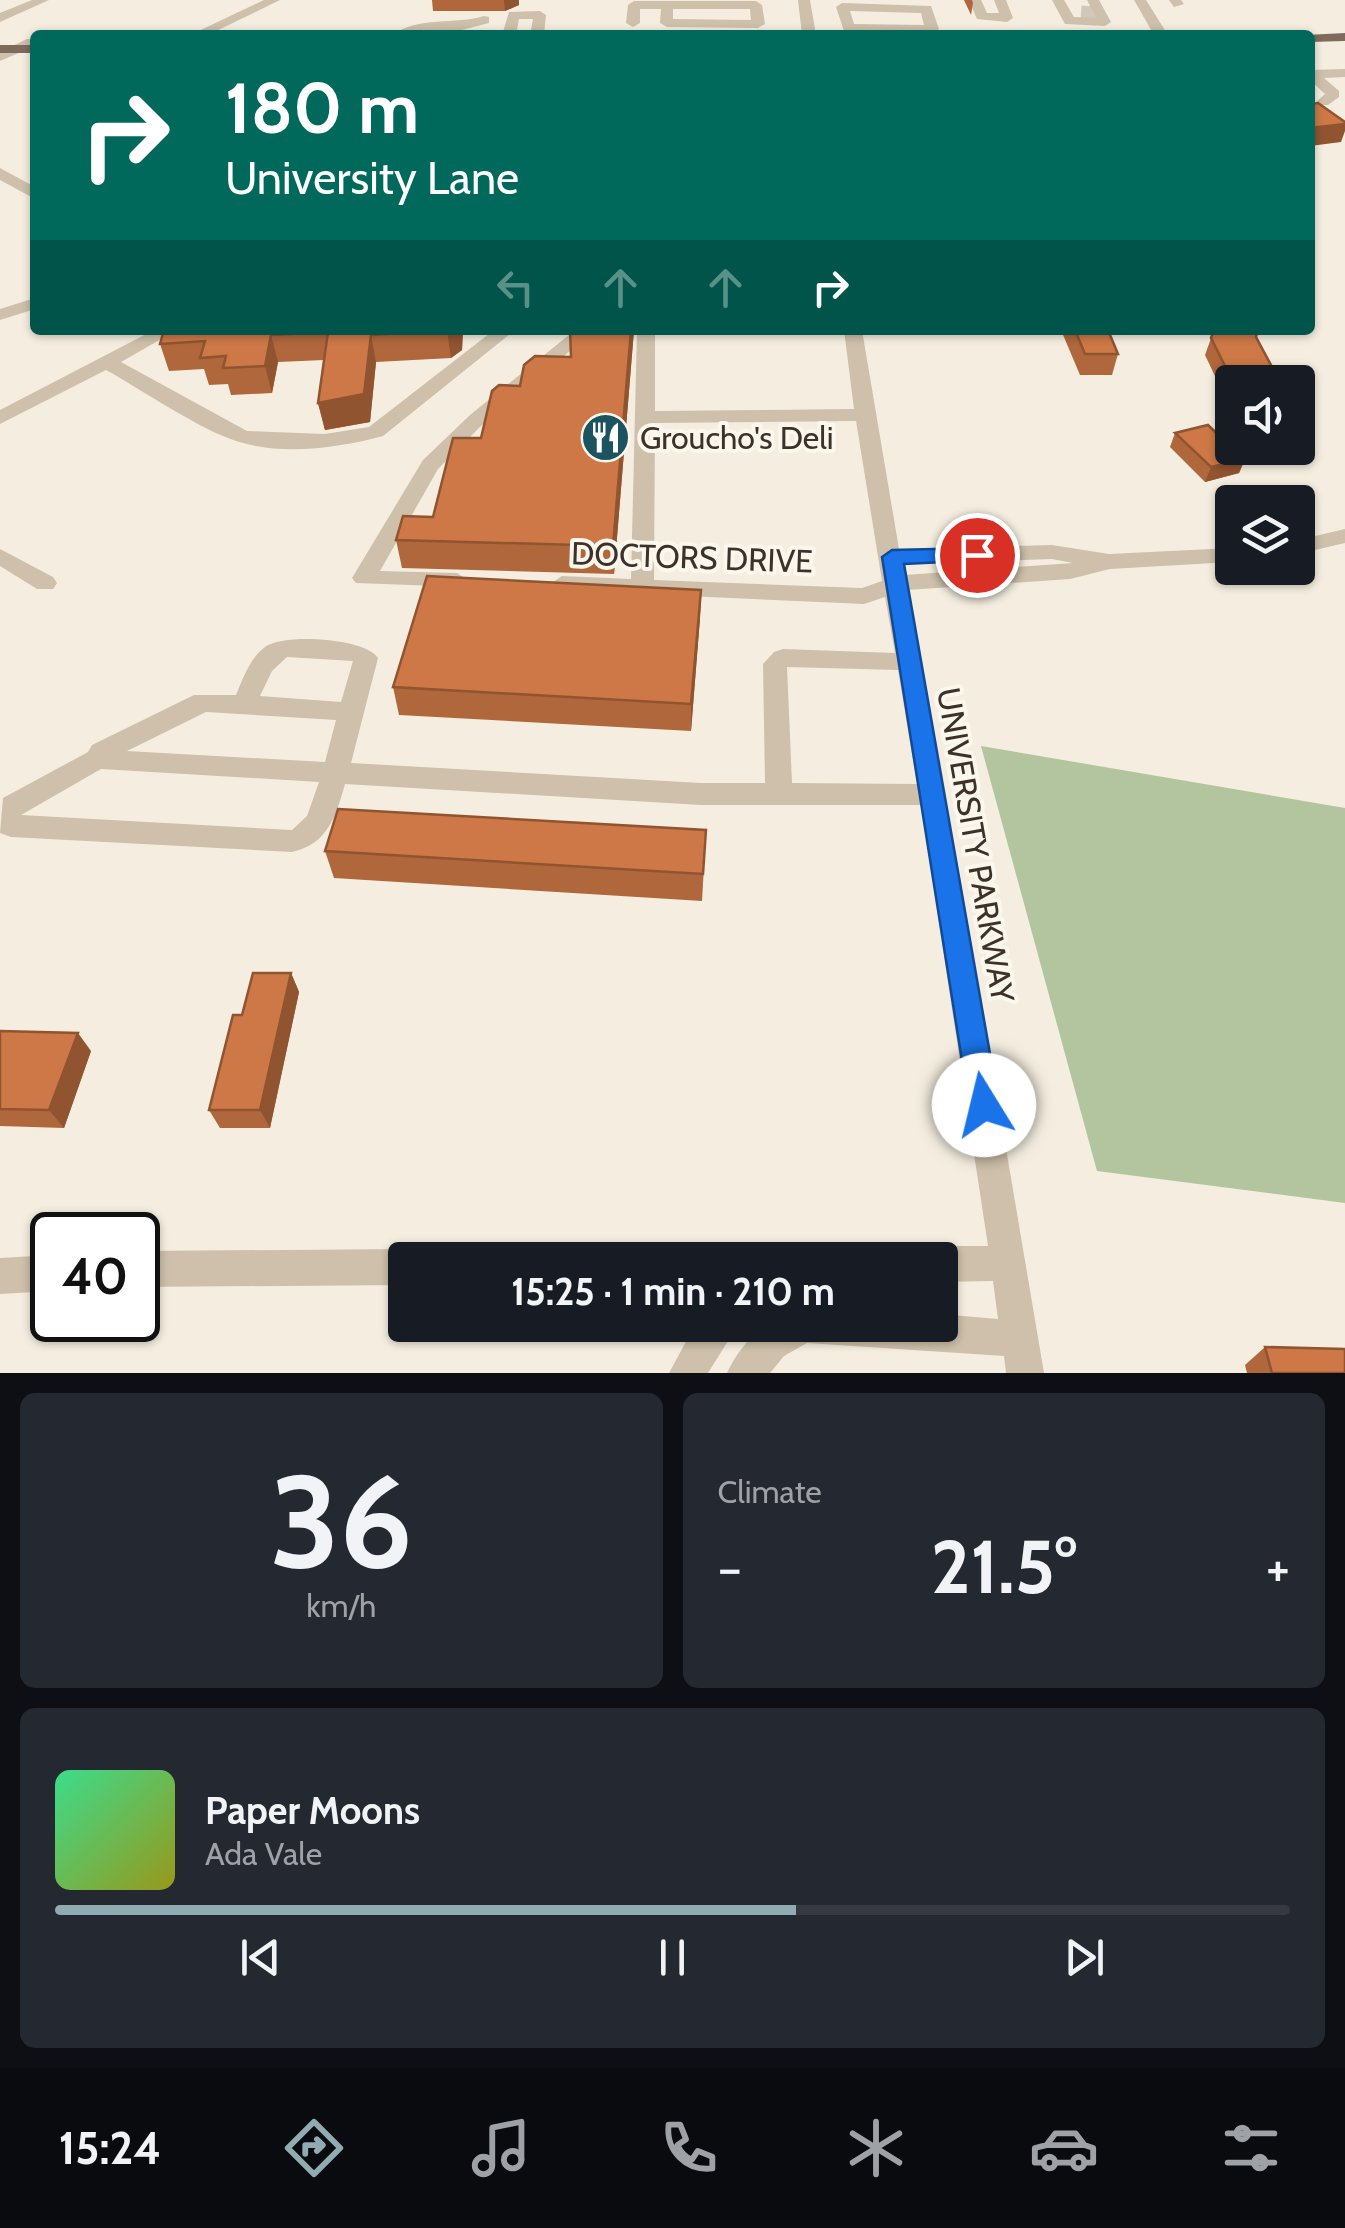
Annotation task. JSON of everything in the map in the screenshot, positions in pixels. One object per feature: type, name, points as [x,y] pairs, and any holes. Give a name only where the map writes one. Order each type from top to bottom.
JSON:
[{"type":"main road","points":[[1315,38],[1345,37]]},
{"type":"main road","points":[[0,45],[30,45]]},
{"type":"main road","points":[[1321,68],[1345,49]]},
{"type":"street","points":[[0,18],[43,0]]},
{"type":"street","points":[[208,30],[274,0]]},
{"type":"street","points":[[804,0],[808,30]]},
{"type":"street","points":[[976,0],[982,16],[996,20],[1007,18],[1000,0]]},
{"type":"street","points":[[1140,0],[1159,30]]},
{"type":"street","points":[[633,22],[634,6],[668,2],[756,4],[758,24],[667,23],[668,2]]},
{"type":"street","points":[[859,4],[926,8],[932,29],[849,28],[842,7],[859,4]]},
{"type":"street","points":[[510,30],[514,15],[541,8]]},
{"type":"street","points":[[406,30],[469,28],[484,20]]},
{"type":"street","points":[[0,57],[30,45]]},
{"type":"street","points":[[1316,101],[1334,94],[1321,68]]},
{"type":"street","points":[[1316,101],[1345,108]]},
{"type":"street","points":[[0,173],[30,191]]},
{"type":"street","points":[[0,315],[30,305]]},
{"type":"street","points":[[0,418],[159,335]]},
{"type":"street","points":[[108,363],[241,436],[264,441],[349,438],[376,432],[500,335]]},
{"type":"street","points":[[483,582],[364,578],[430,465],[478,419],[580,335]]},
{"type":"street","points":[[642,586],[646,335]]},
{"type":"street","name":"UNIVERSITY PARKWAY","points":[[854,335],[863,415],[894,571],[1022,1356]]},
{"type":"street","points":[[645,417],[863,415]]},
{"type":"street","points":[[1315,543],[1345,536]]},
{"type":"street","points":[[0,556],[44,584]]},
{"type":"street","name":"DOCTORS DRIVE","points":[[543,583],[864,596],[894,571],[945,577],[1070,571],[1110,560],[1215,556]]},
{"type":"street","points":[[244,706],[266,658],[283,648],[357,652],[366,658],[351,712],[333,774],[317,826],[306,838],[292,841],[10,826],[3,818],[12,806],[97,760],[102,752],[194,704],[351,712]]},
{"type":"street","points":[[779,793],[774,664],[783,658],[909,662]]},
{"type":"street","points":[[97,760],[701,794],[932,796]]},
{"type":"street","points":[[958,1264],[1008,1263]]},
{"type":"street","points":[[160,1269],[388,1267]]},
{"type":"street","points":[[0,1276],[30,1274]]},
{"type":"street","points":[[688,1373],[704,1342]]},
{"type":"street","points":[[746,1373],[772,1342]]},
{"type":"street","points":[[958,1342],[1022,1356]]},
{"type":"green space","points":[[981,746],[1345,808],[1345,1203],[1097,1171]]},
{"type":"building","points":[[1318,103],[1345,124],[1315,127]]},
{"type":"building","points":[[163,335],[271,335],[265,366],[223,368],[226,356],[200,358],[205,341],[160,344]]},
{"type":"building","points":[[328,335],[371,335],[364,394],[318,403]]},
{"type":"building","points":[[570,335],[631,335],[613,546],[396,540],[403,516],[433,517],[453,438],[481,438],[492,391],[499,385],[520,386],[524,365],[535,356],[571,357]]},
{"type":"building","points":[[1077,335],[1110,335],[1118,354],[1085,354]]},
{"type":"building","points":[[1212,335],[1257,335],[1271,365],[1224,365]]},
{"type":"building","points":[[1208,425],[1215,431],[1215,465],[1220,465],[1211,467],[1175,433]]},
{"type":"building","points":[[427,576],[701,590],[691,704],[393,687]]},
{"type":"building","points":[[338,809],[706,830],[703,874],[325,851]]},
{"type":"building","points":[[253,973],[291,973],[260,1110],[209,1110],[233,1015],[242,1015]]},
{"type":"building","points":[[0,1031],[78,1033],[49,1110],[0,1109]]},
{"type":"building","points":[[1265,1347],[1345,1349],[1345,1373],[1272,1373]]},
{"type":"tunnel","points":[[1081,13],[1096,14]]},
{"type":"place","name":"Groucho's Deli","points":[[605,437]]},
{"type":"route","points":[[977,555],[892,557],[984,1105]]}]
